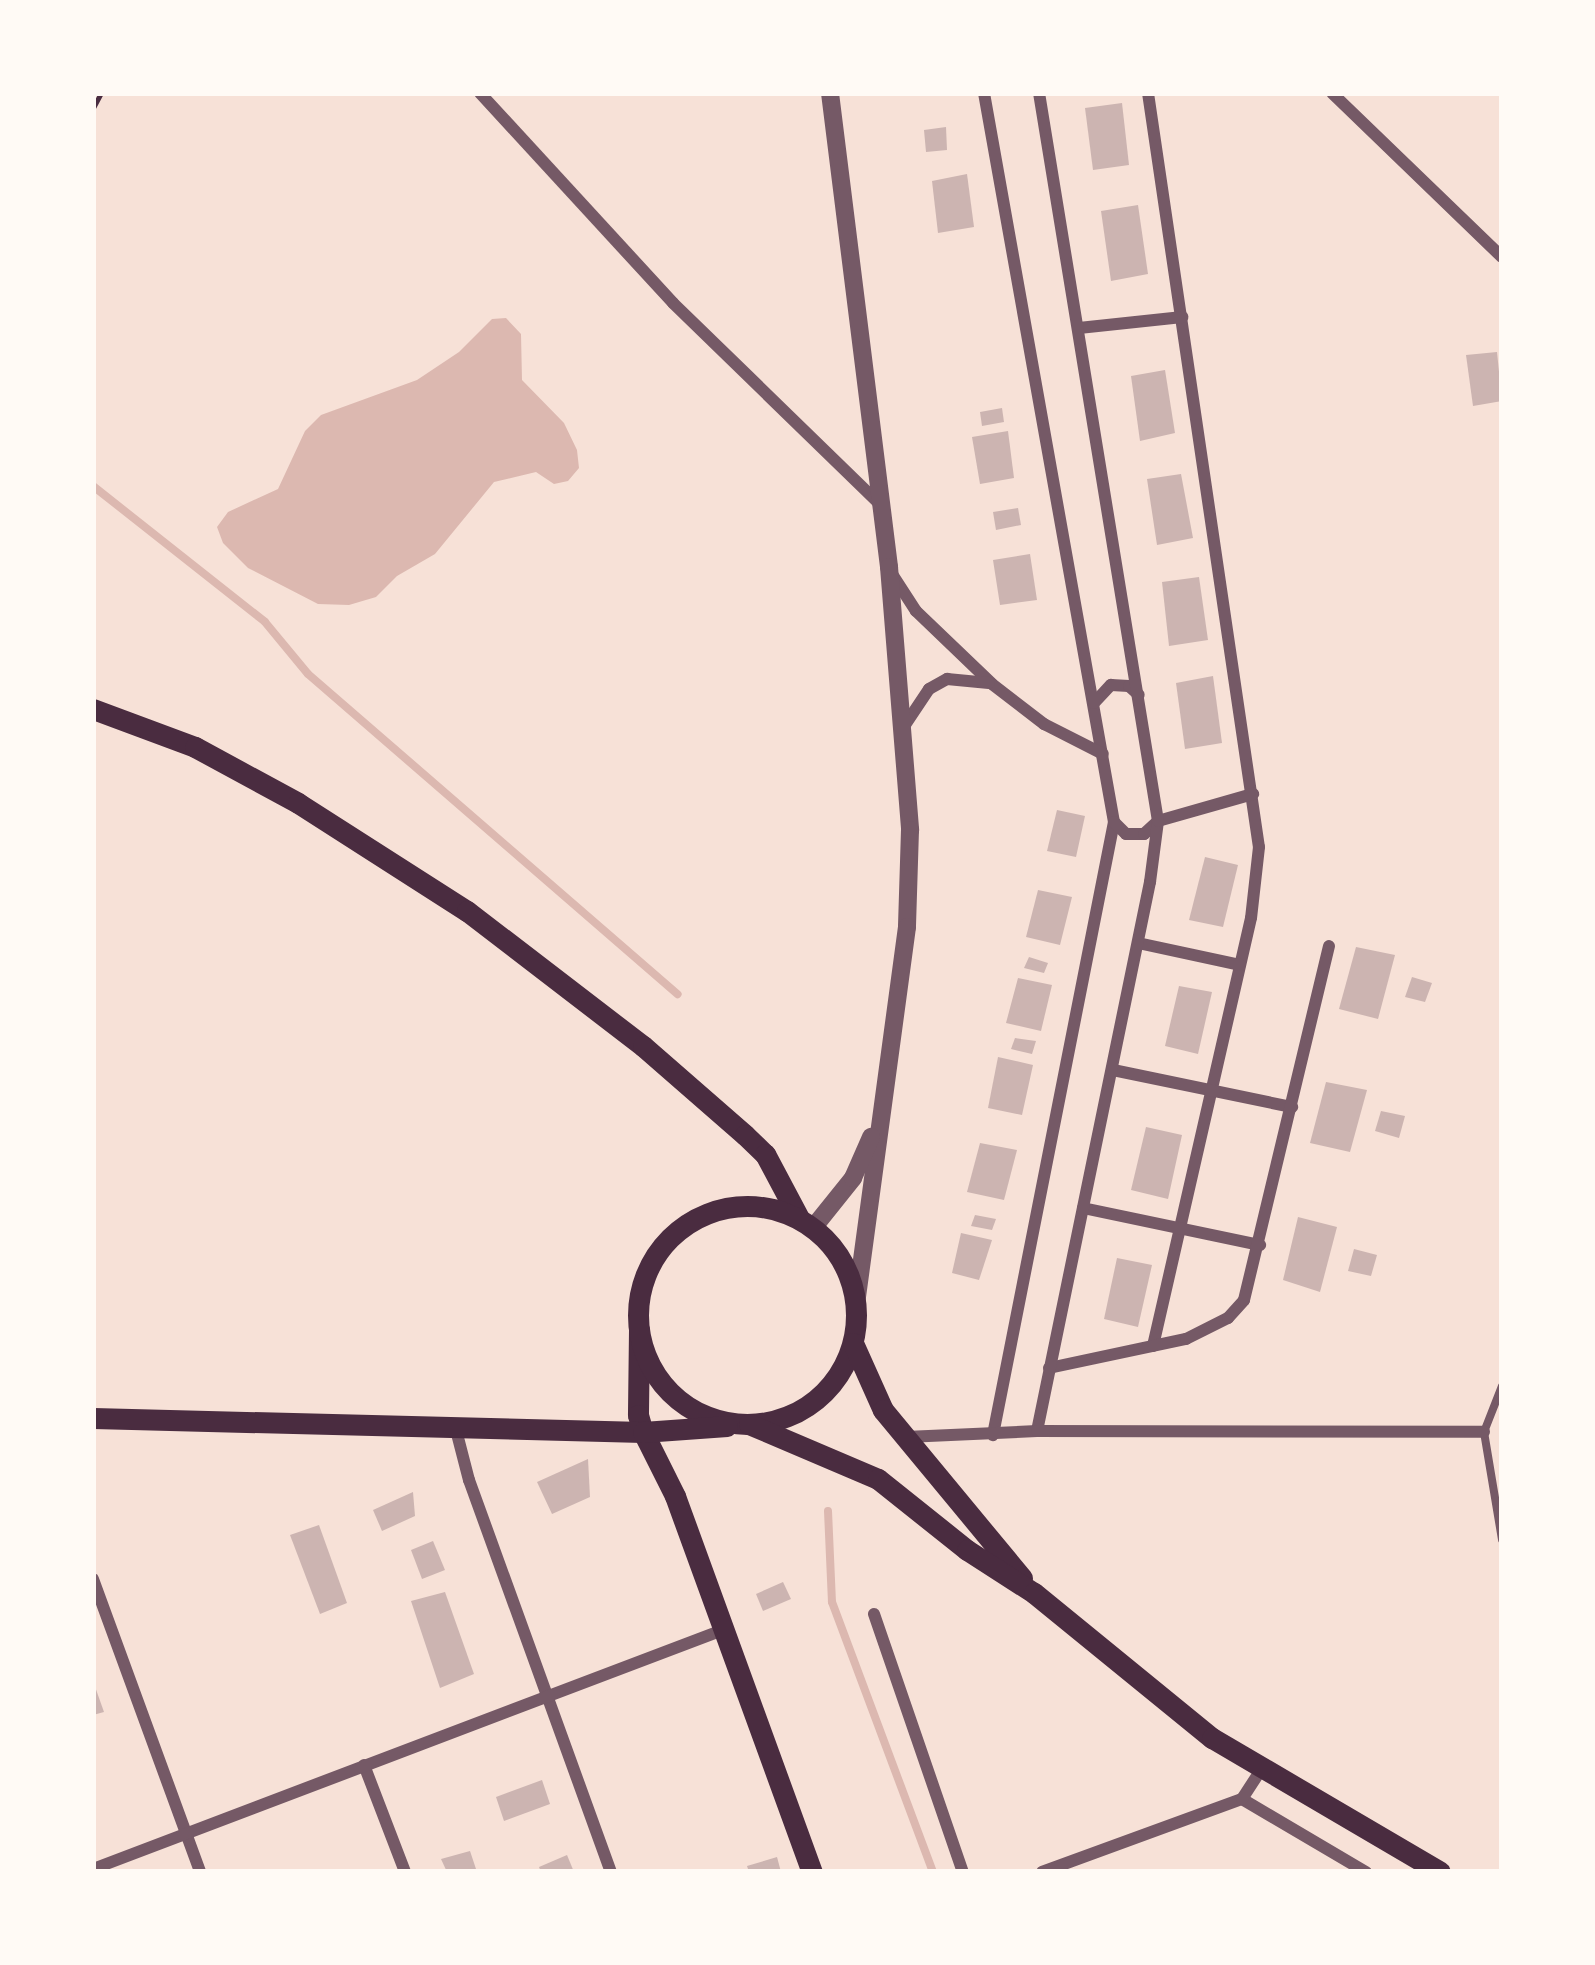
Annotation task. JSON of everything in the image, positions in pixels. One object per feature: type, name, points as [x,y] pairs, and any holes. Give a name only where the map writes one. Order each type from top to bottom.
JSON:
[{"type":"main road","points":[[93,709],[195,747],[298,803],[467,911],[643,1046],[766,1154],[806,1223],[835,1250],[856,1306],[853,1343],[836,1376],[811,1403],[772,1422],[643,1432],[93,1418]]},
{"type":"main road","points":[[806,1223],[741,1205],[685,1225],[647,1271],[639,1330],[638,1415],[675,1496],[812,1872]]},
{"type":"main road","points":[[639,1330],[647,1358],[684,1404],[878,1479],[967,1550],[1034,1593],[1212,1738],[1261,1771],[1440,1872]]},
{"type":"main road","points":[[853,1343],[868,1383],[906,1437],[1034,1593]]},
{"type":"main road","points":[[672,1432],[668,1457],[675,1496]]},
{"type":"street","points":[[480,93],[673,303],[881,504]]},
{"type":"street","points":[[830,93],[889,567],[905,725],[910,877],[856,1306]]},
{"type":"street","points":[[984,93],[1073,615],[1114,822],[993,1435]]},
{"type":"street","points":[[1037,1431],[1113,1070],[1158,821],[1039,93]]},
{"type":"street","points":[[1148,93],[1253,794],[1257,881],[1153,1346]]},
{"type":"street","points":[[1332,93],[1502,257]]},
{"type":"street","points":[[1079,328],[1182,317]]},
{"type":"street","points":[[889,567],[916,610],[992,684],[1044,724],[1102,754]]},
{"type":"street","points":[[905,725],[916,704],[947,679],[992,684]]},
{"type":"street","points":[[1094,703],[1111,685],[1130,686],[1140,696]]},
{"type":"street","points":[[1114,822],[1134,835],[1158,821],[1253,794]]},
{"type":"street","points":[[1138,943],[1240,965]]},
{"type":"street","points":[[1049,1368],[1186,1339],[1228,1318],[1244,1300],[1329,946]]},
{"type":"street","points":[[1113,1070],[1292,1107]]},
{"type":"street","points":[[806,1223],[853,1178],[883,1105]]},
{"type":"street","points":[[1083,1208],[1260,1245]]},
{"type":"street","points":[[454,1425],[545,1695],[611,1872]]},
{"type":"street","points":[[906,1437],[1037,1431],[1484,1432]]},
{"type":"street","points":[[93,1580],[200,1872]]},
{"type":"street","points":[[874,1614],[963,1872]]},
{"type":"street","points":[[93,1869],[724,1629]]},
{"type":"street","points":[[364,1765],[405,1872]]},
{"type":"street","points":[[1042,1872],[1242,1798],[1261,1771]]},
{"type":"street","points":[[1242,1798],[1366,1872]]},
{"type":"lane","points":[[1502,1386],[1484,1432],[1502,1540]]},
{"type":"path","points":[[93,108],[100,93]]},
{"type":"shaded area","points":[[506,318],[521,334],[522,380],[564,423],[577,450],[579,468],[568,481],[554,484],[536,472],[494,482],[435,554],[397,576],[376,597],[349,605],[318,604],[248,568],[223,543],[217,527],[228,512],[278,489],[305,431],[321,415],[417,380],[459,352],[492,319]]},
{"type":"building","points":[[1122,103],[1129,165],[1093,170],[1085,108]]},
{"type":"building","points":[[946,127],[947,150],[926,152],[924,130]]},
{"type":"building","points":[[967,174],[974,227],[938,233],[932,181]]},
{"type":"building","points":[[1138,205],[1148,274],[1111,281],[1101,211]]},
{"type":"building","points":[[1497,352],[1502,401],[1473,406],[1466,355]]},
{"type":"building","points":[[1165,370],[1175,433],[1140,441],[1131,376]]},
{"type":"building","points":[[1002,408],[1004,422],[982,426],[980,412]]},
{"type":"building","points":[[1008,431],[1014,478],[980,484],[972,437]]},
{"type":"building","points":[[1181,474],[1193,538],[1157,545],[1147,479]]},
{"type":"building","points":[[1018,508],[1021,525],[996,530],[993,512]]},
{"type":"building","points":[[1030,554],[1037,600],[1000,605],[993,560]]},
{"type":"building","points":[[1199,577],[1208,640],[1169,646],[1162,582]]},
{"type":"building","points":[[1213,676],[1222,743],[1185,749],[1176,683]]},
{"type":"building","points":[[1057,810],[1085,816],[1076,857],[1047,851]]},
{"type":"building","points":[[1205,857],[1238,865],[1223,927],[1189,920]]},
{"type":"building","points":[[1038,890],[1072,897],[1060,945],[1026,937]]},
{"type":"building","points":[[1356,947],[1395,955],[1378,1019],[1339,1009]]},
{"type":"building","points":[[1029,957],[1048,963],[1044,973],[1024,968]]},
{"type":"building","points":[[1412,977],[1432,983],[1425,1002],[1405,997]]},
{"type":"building","points":[[1018,978],[1052,985],[1041,1031],[1006,1023]]},
{"type":"building","points":[[1179,986],[1212,992],[1198,1054],[1165,1046]]},
{"type":"building","points":[[1015,1038],[1036,1041],[1032,1054],[1011,1049]]},
{"type":"building","points":[[998,1057],[1033,1065],[1022,1115],[988,1108]]},
{"type":"building","points":[[1326,1082],[1367,1090],[1350,1152],[1310,1143]]},
{"type":"building","points":[[1381,1111],[1405,1116],[1399,1138],[1375,1131]]},
{"type":"building","points":[[1146,1127],[1182,1135],[1168,1199],[1131,1190]]},
{"type":"building","points":[[980,1143],[1017,1150],[1004,1200],[967,1192]]},
{"type":"building","points":[[975,1215],[996,1219],[992,1230],[971,1226]]},
{"type":"building","points":[[1298,1217],[1337,1227],[1320,1292],[1283,1280]]},
{"type":"building","points":[[961,1233],[992,1240],[979,1280],[952,1273]]},
{"type":"building","points":[[1354,1249],[1377,1255],[1371,1276],[1348,1271]]},
{"type":"building","points":[[1117,1258],[1152,1265],[1138,1327],[1104,1319]]},
{"type":"building","points":[[588,1459],[590,1497],[552,1514],[537,1482]]},
{"type":"building","points":[[413,1492],[415,1516],[382,1531],[373,1510]]},
{"type":"building","points":[[319,1525],[347,1603],[320,1614],[290,1535]]},
{"type":"building","points":[[433,1541],[445,1570],[422,1579],[411,1550]]},
{"type":"building","points":[[783,1582],[791,1599],[763,1611],[756,1594]]},
{"type":"building","points":[[445,1592],[474,1674],[440,1688],[411,1601]]},
{"type":"building","points":[[93,1681],[104,1712],[93,1715]]},
{"type":"building","points":[[542,1780],[550,1804],[504,1821],[496,1797]]},
{"type":"building","points":[[470,1851],[477,1872],[447,1872],[441,1859]]},
{"type":"building","points":[[567,1855],[574,1872],[541,1872],[539,1867]]},
{"type":"building","points":[[777,1857],[781,1872],[749,1872],[747,1866]]},
{"type":"waterway","points":[[93,486],[265,622],[308,674],[678,994]]},
{"type":"waterway","points":[[828,1511],[832,1602],[933,1872]]}]
